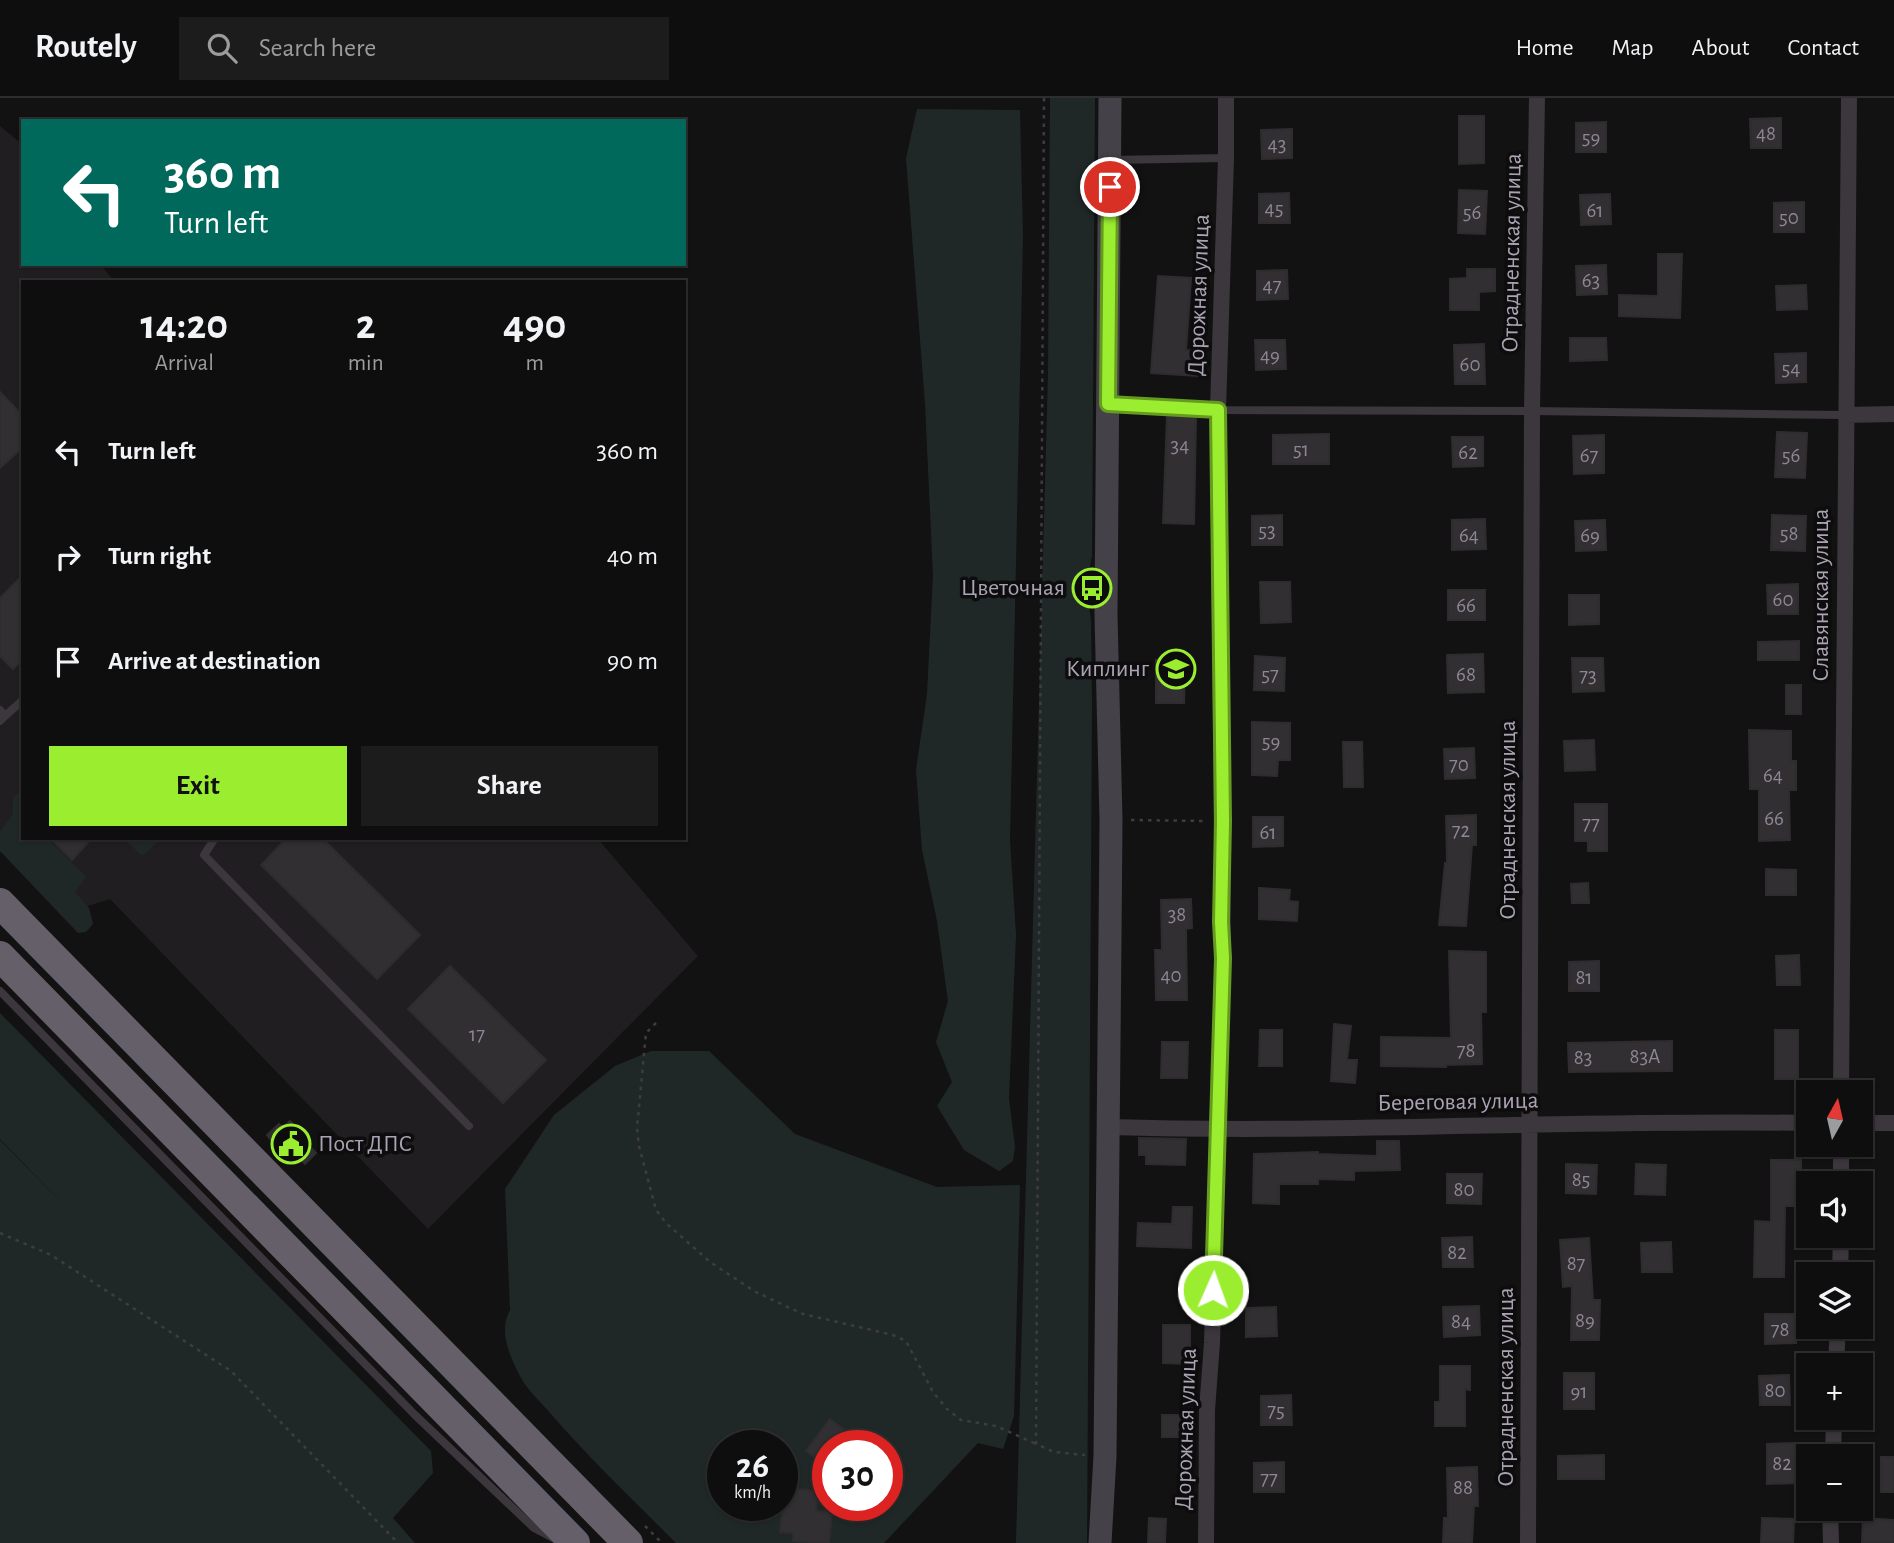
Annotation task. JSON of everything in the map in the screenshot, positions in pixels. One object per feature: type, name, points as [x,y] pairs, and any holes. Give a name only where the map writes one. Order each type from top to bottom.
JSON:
[{"type":"highway","points":[[0,903],[160,1063],[628,1543]]},
{"type":"highway","points":[[0,956],[575,1543]]},
{"type":"street","points":[[1101,1543],[1105,1456],[1111,820],[1106,615],[1110,98]]},
{"type":"street","name":"Дорожная улица","points":[[1206,1543],[1207,1410],[1212,1343],[1223,958],[1218,410],[1226,98]]},
{"type":"street","name":"Отрадненская улица","points":[[1528,1543],[1532,411],[1537,98]]},
{"type":"street","name":"Славянская улица","points":[[1841,1080],[1849,98]]},
{"type":"street","points":[[1845,415],[1894,414]]},
{"type":"street","name":"Береговая улица","points":[[1109,1126],[1219,1130],[1687,1121],[1796,1123]]},
{"type":"street","points":[[1873,1123],[1894,1123]]},
{"type":"street","points":[[1830,1521],[1830,1543]]},
{"type":"lane","points":[[1110,160],[1226,158]]},
{"type":"lane","points":[[1108,404],[1218,410],[1845,415]]},
{"type":"lane","points":[[2,716],[21,702]]},
{"type":"lane","points":[[214,840],[204,855],[469,1126]]},
{"type":"lane","points":[[0,991],[415,1415],[534,1528],[561,1543]]},
{"type":"path","points":[[1036,1444],[1044,98]]},
{"type":"path","points":[[1111,820],[1223,821]]},
{"type":"path","points":[[656,1023],[646,1033],[637,1128],[639,1146],[656,1210],[666,1223],[710,1262],[754,1291],[803,1314],[892,1335],[906,1341],[933,1392],[947,1409],[961,1420],[996,1426],[1054,1452],[1105,1456]]},
{"type":"path","points":[[0,1233],[51,1255],[231,1371],[398,1543]]},
{"type":"shaded area","points":[[1050,98],[1095,98],[1092,556],[1086,587],[1091,620],[1092,703],[1087,1543],[1016,1543],[1048,374]]},
{"type":"shaded area","points":[[917,109],[1020,110],[1023,237],[1010,840],[1016,935],[1009,1098],[1015,1147],[1013,1161],[999,1171],[964,1150],[937,1106],[952,1082],[936,1042],[948,1001],[937,921],[922,850],[916,770],[927,694],[933,575],[925,404],[906,158]]},
{"type":"shaded area","points":[[0,126],[21,143],[21,266],[102,266],[113,280],[21,280],[21,840],[599,840],[698,956],[428,1229],[110,899],[72,911],[0,838]]},
{"type":"shaded area","points":[[21,791],[21,840],[49,840],[86,877],[75,892],[89,908],[93,924],[86,932],[78,933],[0,851],[0,831],[13,814],[13,798]]},
{"type":"shaded area","points":[[126,840],[160,840],[142,856]]},
{"type":"shaded area","points":[[0,1013],[431,1451],[433,1473],[393,1518],[415,1543],[0,1543],[0,1140],[76,1217],[0,1139]]},
{"type":"shaded area","points":[[651,1051],[709,1051],[795,1134],[937,1187],[1020,1185],[1014,1416],[1003,1449],[978,1443],[884,1543],[676,1543],[612,1480],[530,1391],[509,1352],[505,1335],[510,1310],[505,1189],[554,1115],[615,1066]]},
{"type":"building","points":[[1459,116],[1484,116],[1484,163],[1459,164]]},
{"type":"building","points":[[1781,118],[1781,148],[1751,148],[1750,119]]},
{"type":"building","points":[[1606,122],[1606,152],[1576,152],[1576,123]]},
{"type":"building","points":[[1292,129],[1292,158],[1262,159],[1261,130]]},
{"type":"building","points":[[1459,190],[1487,191],[1485,234],[1458,233]]},
{"type":"building","points":[[1289,193],[1290,223],[1259,223],[1259,194]]},
{"type":"building","points":[[1610,194],[1611,224],[1581,225],[1580,195]]},
{"type":"building","points":[[1804,202],[1804,232],[1774,232],[1774,203]]},
{"type":"building","points":[[1658,254],[1682,254],[1680,318],[1619,316],[1619,295],[1658,296]]},
{"type":"building","points":[[1606,265],[1607,294],[1577,295],[1576,266]]},
{"type":"building","points":[[1467,269],[1495,269],[1495,291],[1479,292],[1479,310],[1450,310],[1450,279],[1467,278]]},
{"type":"building","points":[[1287,270],[1288,299],[1257,300],[1257,271]]},
{"type":"building","points":[[1158,276],[1191,278],[1186,350],[1199,351],[1198,376],[1151,373]]},
{"type":"building","points":[[1806,285],[1807,309],[1777,310],[1776,286]]},
{"type":"building","points":[[1570,338],[1606,338],[1607,360],[1570,361]]},
{"type":"building","points":[[1255,340],[1285,340],[1286,369],[1256,370]]},
{"type":"building","points":[[1484,344],[1485,384],[1455,384],[1454,345]]},
{"type":"building","points":[[1806,353],[1806,382],[1776,383],[1775,354]]},
{"type":"building","points":[[0,392],[21,414],[21,449],[0,468]]},
{"type":"building","points":[[1167,416],[1196,417],[1194,524],[1163,523]]},
{"type":"building","points":[[1777,432],[1807,433],[1805,478],[1775,477]]},
{"type":"building","points":[[1329,434],[1329,464],[1273,464],[1273,435]]},
{"type":"building","points":[[1604,435],[1604,473],[1574,474],[1573,436]]},
{"type":"building","points":[[1452,437],[1483,437],[1483,466],[1453,467]]},
{"type":"building","points":[[1282,515],[1282,545],[1252,545],[1252,516]]},
{"type":"building","points":[[1772,515],[1806,516],[1805,551],[1771,550]]},
{"type":"building","points":[[1485,519],[1486,549],[1452,550],[1452,520]]},
{"type":"building","points":[[1605,520],[1606,550],[1576,551],[1575,521]]},
{"type":"building","points":[[21,577],[21,661],[13,669],[0,656],[0,598]]},
{"type":"building","points":[[1260,582],[1290,582],[1291,622],[1261,623]]},
{"type":"building","points":[[1798,584],[1798,614],[1768,614],[1767,585]]},
{"type":"building","points":[[1448,590],[1485,590],[1485,620],[1448,620]]},
{"type":"building","points":[[1569,595],[1599,595],[1599,624],[1569,625]]},
{"type":"building","points":[[1799,641],[1799,660],[1758,660],[1758,642]]},
{"type":"building","points":[[1483,654],[1484,692],[1448,693],[1447,655]]},
{"type":"building","points":[[1255,656],[1285,658],[1284,691],[1254,690]]},
{"type":"building","points":[[1572,658],[1603,658],[1604,691],[1573,692]]},
{"type":"building","points":[[1156,660],[1185,660],[1184,703],[1156,703]]},
{"type":"building","points":[[1786,685],[1801,685],[1801,714],[1786,714]]},
{"type":"building","points":[[1252,722],[1290,723],[1290,760],[1278,760],[1277,776],[1252,775]]},
{"type":"building","points":[[1749,730],[1791,731],[1791,761],[1796,761],[1796,790],[1789,790],[1790,840],[1759,841],[1759,789],[1750,789]]},
{"type":"building","points":[[1594,740],[1595,770],[1565,771],[1564,741]]},
{"type":"building","points":[[1343,742],[1362,742],[1363,787],[1344,787]]},
{"type":"building","points":[[1474,748],[1475,778],[1445,779],[1444,749]]},
{"type":"building","points":[[1575,804],[1607,804],[1607,851],[1588,851],[1588,841],[1575,841]]},
{"type":"building","points":[[1476,815],[1476,845],[1472,845],[1466,926],[1439,925],[1447,863],[1446,816]]},
{"type":"building","points":[[1253,817],[1283,817],[1283,846],[1253,847]]},
{"type":"building","points":[[52,840],[90,840],[72,860]]},
{"type":"building","points":[[285,840],[324,840],[420,935],[377,979],[261,865]]},
{"type":"building","points":[[1766,869],[1796,870],[1796,895],[1766,895]]},
{"type":"building","points":[[1588,883],[1589,903],[1572,903],[1571,884]]},
{"type":"building","points":[[1259,888],[1290,890],[1289,901],[1298,902],[1297,921],[1259,919]]},
{"type":"building","points":[[1191,899],[1192,928],[1186,929],[1187,1000],[1156,1000],[1155,950],[1162,950],[1161,900]]},
{"type":"building","points":[[1449,951],[1486,952],[1486,1012],[1481,1012],[1482,1064],[1446,1067],[1381,1066],[1381,1037],[1451,1038]]},
{"type":"building","points":[[1799,955],[1800,985],[1777,985],[1776,956]]},
{"type":"building","points":[[1599,961],[1599,991],[1569,991],[1569,962]]},
{"type":"building","points":[[450,966],[546,1060],[503,1103],[408,1009]]},
{"type":"building","points":[[1334,1024],[1351,1026],[1347,1060],[1357,1060],[1355,1083],[1331,1081]]},
{"type":"building","points":[[1260,1030],[1282,1030],[1282,1066],[1259,1066]]},
{"type":"building","points":[[1775,1030],[1798,1030],[1798,1079],[1775,1079]]},
{"type":"building","points":[[1672,1041],[1672,1071],[1569,1072],[1568,1043]]},
{"type":"building","points":[[1162,1042],[1188,1042],[1187,1078],[1161,1078]]},
{"type":"building","points":[[290,1121],[316,1153],[305,1164],[284,1140],[278,1144],[274,1143],[267,1135],[279,1124],[283,1128]]},
{"type":"building","points":[[1139,1138],[1186,1139],[1185,1165],[1146,1164],[1146,1155],[1139,1155]]},
{"type":"building","points":[[1377,1141],[1399,1141],[1400,1170],[1354,1171],[1354,1180],[1318,1179],[1318,1184],[1279,1184],[1279,1204],[1253,1203],[1254,1154],[1318,1152],[1377,1156]]},
{"type":"building","points":[[1771,1160],[1801,1160],[1801,1171],[1796,1171],[1796,1206],[1785,1206],[1784,1277],[1754,1277],[1755,1221],[1771,1222]]},
{"type":"building","points":[[1566,1164],[1597,1165],[1596,1194],[1566,1193]]},
{"type":"building","points":[[1636,1164],[1666,1165],[1665,1195],[1635,1194]]},
{"type":"building","points":[[1447,1174],[1482,1174],[1481,1204],[1447,1203]]},
{"type":"building","points":[[1173,1207],[1192,1207],[1191,1248],[1137,1246],[1138,1223],[1172,1224]]},
{"type":"building","points":[[1472,1237],[1473,1267],[1443,1267],[1442,1238]]},
{"type":"building","points":[[1589,1238],[1593,1300],[1600,1300],[1599,1340],[1571,1340],[1572,1286],[1563,1287],[1560,1240]]},
{"type":"building","points":[[1671,1242],[1672,1272],[1642,1272],[1641,1243]]},
{"type":"building","points":[[1479,1306],[1480,1335],[1444,1337],[1443,1307]]},
{"type":"building","points":[[1276,1307],[1277,1336],[1246,1337],[1246,1308]]},
{"type":"building","points":[[1765,1314],[1795,1314],[1796,1343],[1765,1344]]},
{"type":"building","points":[[1163,1325],[1190,1325],[1190,1364],[1163,1363]]},
{"type":"building","points":[[1440,1366],[1470,1366],[1470,1390],[1465,1389],[1465,1426],[1435,1426],[1435,1402],[1440,1402]]},
{"type":"building","points":[[1564,1373],[1594,1373],[1594,1409],[1564,1409]]},
{"type":"building","points":[[1789,1375],[1790,1405],[1760,1405],[1759,1376]]},
{"type":"building","points":[[1291,1395],[1292,1425],[1261,1425],[1261,1396]]},
{"type":"building","points":[[1162,1415],[1188,1415],[1188,1437],[1162,1437]]},
{"type":"building","points":[[830,1419],[844,1430],[822,1430]]},
{"type":"building","points":[[812,1443],[812,1455],[806,1451]]},
{"type":"building","points":[[1796,1443],[1796,1483],[1767,1484],[1767,1444]]},
{"type":"building","points":[[1604,1455],[1604,1479],[1558,1479],[1558,1456]]},
{"type":"building","points":[[1881,1457],[1894,1457],[1894,1492],[1881,1492]]},
{"type":"building","points":[[1284,1462],[1284,1492],[1254,1492],[1254,1463]]},
{"type":"building","points":[[1477,1467],[1478,1506],[1474,1506],[1472,1543],[1443,1543],[1444,1518],[1448,1518],[1447,1468]]},
{"type":"building","points":[[798,1489],[812,1490],[812,1521],[831,1521],[829,1543],[793,1541],[793,1533],[780,1532],[781,1521],[798,1521]]},
{"type":"building","points":[[1149,1518],[1166,1519],[1165,1543],[1148,1543]]},
{"type":"building","points":[[1762,1518],[1794,1519],[1793,1543],[1761,1542]]},
{"type":"building","points":[[1894,1520],[1894,1543],[1862,1542],[1863,1521]]},
{"type":"place","name":"Цветочная","points":[[1092,588]]},
{"type":"place","name":"Киплинг","points":[[1176,669]]},
{"type":"place","name":"Пост ДПС","points":[[291,1144]]},
{"type":"route","points":[[1110,187],[1108,404],[1218,410],[1223,958],[1213,1290]]}]
